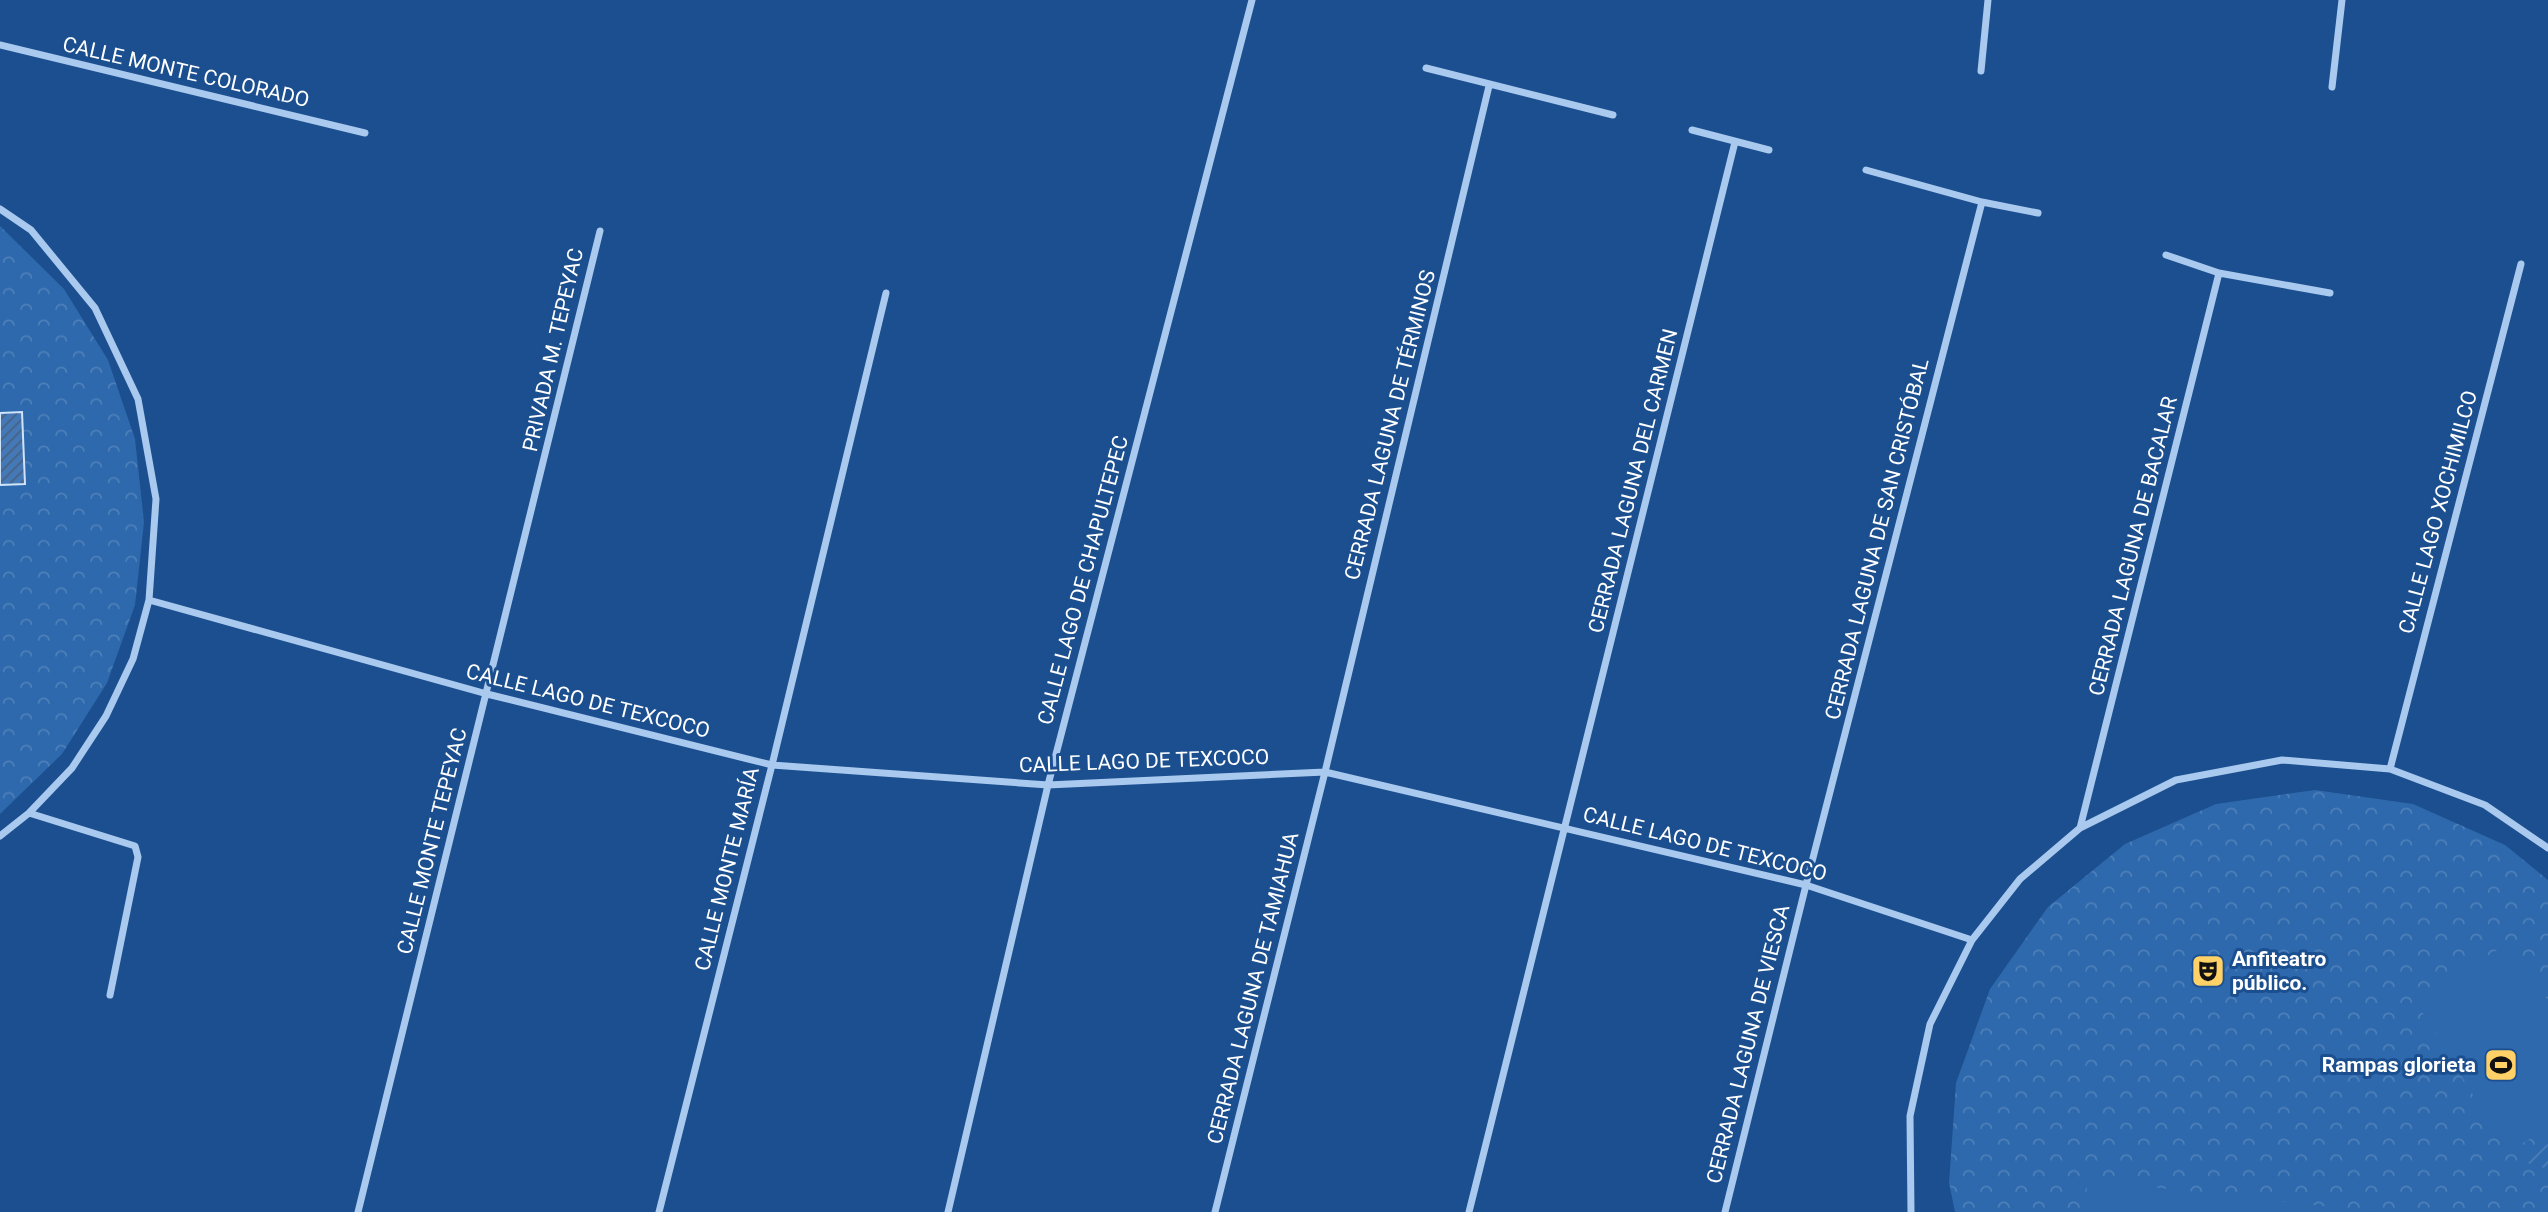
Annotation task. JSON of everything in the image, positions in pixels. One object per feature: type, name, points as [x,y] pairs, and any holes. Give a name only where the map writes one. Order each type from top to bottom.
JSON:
[{"type":"street","name":"CALLE LAGO DE CHAPULTEPEC","points":[[948,1212],[1048,785],[1252,0]]},
{"type":"street","points":[[1980,71],[1988,0]]},
{"type":"street","points":[[2332,87],[2342,0]]},
{"type":"street","name":"CALLE MONTE COLORADO","points":[[0,45],[365,133]]},
{"type":"street","points":[[1426,68],[1489,86],[1613,115]]},
{"type":"street","name":"CERRADA LAGUNA DE TÉRMINOS","points":[[1325,772],[1489,86]]},
{"type":"street","points":[[1692,130],[1769,150]]},
{"type":"street","name":"CERRADA LAGUNA DEL CARMEN","points":[[1469,1212],[1735,142]]},
{"type":"street","points":[[1866,170],[1982,202],[2038,213]]},
{"type":"street","name":"CERRADA LAGUNA DE SAN CRISTÓBAL","points":[[1805,885],[1982,202]]},
{"type":"street","points":[[0,209],[31,230],[95,308],[138,399],[156,499],[149,600],[132,659],[106,716],[72,768],[29,813],[0,836]]},
{"type":"street","name":"PRIVADA M. TEPEYAC","points":[[541,478],[600,230]]},
{"type":"street","points":[[2166,255],[2219,273],[2330,293]]},
{"type":"street","name":"CALLE LAGO XOCHIMILCO","points":[[2390,769],[2521,264]]},
{"type":"street","name":"CERRADA LAGUNA DE BACALAR","points":[[2080,828],[2219,273]]},
{"type":"street","name":"CALLE MONTE MARÍA","points":[[659,1212],[772,765],[886,293]]},
{"type":"street","name":"CALLE MONTE TEPEYAC","points":[[358,1212],[541,478]]},
{"type":"street","name":"CALLE LAGO DE TEXCOCO","points":[[149,600],[487,694],[772,765],[1048,785],[1325,772],[1805,885],[1972,940]]},
{"type":"street","points":[[1912,1212],[1910,1116],[1930,1024],[1972,940],[2020,878],[2080,828],[2176,780],[2282,760],[2390,769],[2485,805],[2548,848]]},
{"type":"street","name":"CERRADA LAGUNA DE TAMIAHUA","points":[[1215,1212],[1325,772]]},
{"type":"street","points":[[29,813],[135,846],[138,857],[110,995]]},
{"type":"street","name":"CERRADA LAGUNA DE VIESCA","points":[[1725,1212],[1805,885]]},
{"type":"green space","points":[[0,226],[64,289],[108,360],[135,439],[144,522],[135,605],[107,683],[62,754],[0,814]]},
{"type":"green space","points":[[2315,790],[2413,804],[2505,845],[2548,880],[2548,1212],[1955,1212],[1949,1183],[1956,1083],[1990,989],[2048,907],[2125,844],[2216,804]]},
{"type":"green space","name":"Rampas glorieta","points":[[2512,941],[2548,1001],[2548,1128],[2508,1152],[2415,1000]]},
{"type":"green space","points":[[2548,1144],[2548,1169],[2521,1161]]},
{"type":"green space","points":[[2088,1180],[2376,1212],[2084,1212]]},
{"type":"building","points":[[22,412],[25,484],[0,485],[0,413]]},
{"type":"place","name":"Anfiteatro público.","points":[[2208,971]]},
{"type":"place","name":"Rampas glorieta","points":[[2501,1065]]}]
